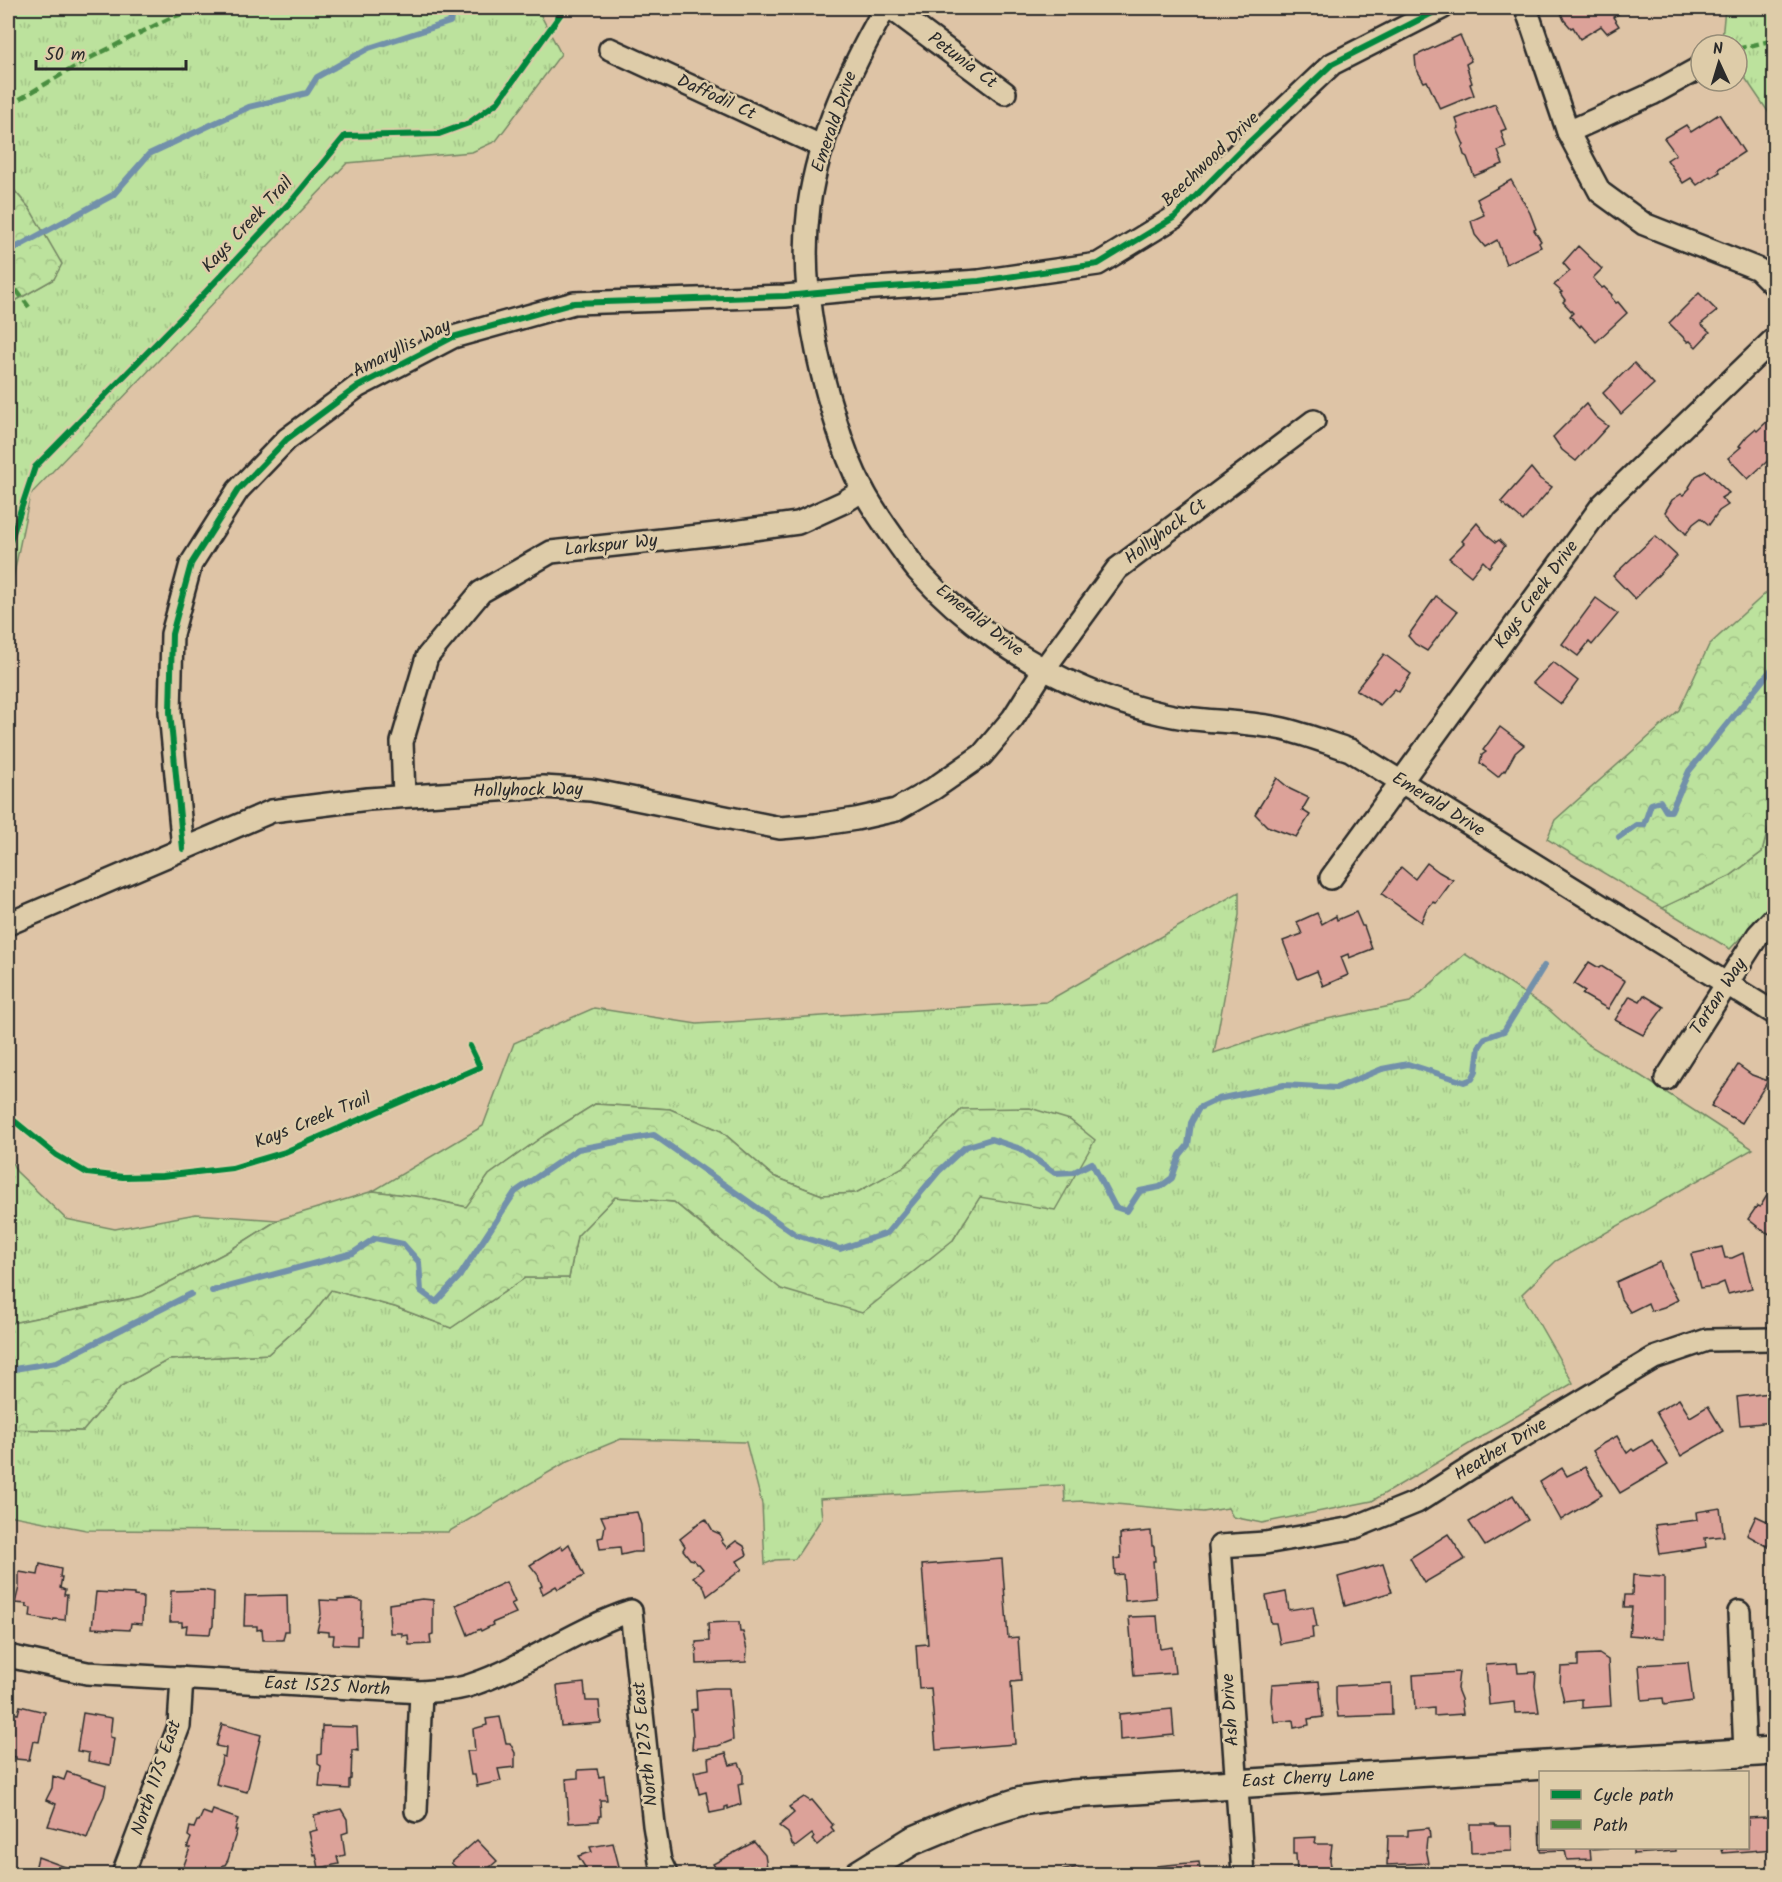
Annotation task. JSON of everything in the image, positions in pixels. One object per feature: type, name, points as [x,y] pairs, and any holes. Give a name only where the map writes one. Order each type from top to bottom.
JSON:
[{"type":"street","name":"Emerald Drive","points":[[885,8],[855,62],[823,147],[810,204],[806,241],[808,294],[811,325],[825,388],[842,442],[862,490],[917,570],[951,603],[1000,642],[1044,669],[1086,689],[1130,705],[1182,717],[1283,729],[1350,750],[1774,1013]]},
{"type":"street","name":"Petunia Ct","points":[[891,8],[1005,93]]},
{"type":"street","name":"Beechwood Drive","points":[[808,294],[979,281],[1098,264],[1175,217],[1243,148],[1332,64],[1442,8]]},
{"type":"street","points":[[1526,8],[1568,132],[1600,192],[1644,224],[1758,269],[1774,285]]},
{"type":"street","name":"Daffodil Ct","points":[[610,49],[823,147]]},
{"type":"street","points":[[1568,132],[1652,94],[1689,74]]},
{"type":"street","name":"Amaryllis Way","points":[[183,849],[170,712],[172,634],[191,564],[238,490],[287,439],[357,387],[453,337],[563,306],[574,303],[808,294]]},
{"type":"street","name":"Kays Creek Drive","points":[[1331,878],[1603,504],[1774,339]]},
{"type":"street","name":"Hollyhock Ct","points":[[1044,669],[1117,569],[1314,421]]},
{"type":"street","name":"Larkspur Wy","points":[[404,796],[402,742],[427,657],[481,592],[551,552],[798,523],[844,502],[862,490]]},
{"type":"street","name":"Hollyhock Way","points":[[8,924],[272,811],[404,796],[552,788],[591,790],[780,828],[856,819],[896,810],[933,789],[981,755],[1013,718],[1044,669]]},
{"type":"street","name":"Tartan Way","points":[[1666,1078],[1758,935],[1774,918]]},
{"type":"street","name":"Heather Drive","points":[[1220,1546],[1265,1543],[1353,1528],[1417,1502],[1654,1358],[1707,1340],[1774,1339]]},
{"type":"street","name":"Ash Drive","points":[[1220,1546],[1243,1875]]},
{"type":"street","name":"East 1525 North","points":[[8,1656],[87,1673],[421,1692],[469,1686],[510,1670],[607,1619],[632,1611]]},
{"type":"street","name":"North 1275 East","points":[[632,1611],[654,1825],[660,1862],[666,1875]]},
{"type":"street","points":[[1739,1612],[1745,1753]]},
{"type":"street","name":"North 1175 East","points":[[123,1875],[179,1726],[182,1678]]},
{"type":"street","points":[[416,1811],[421,1692]]},
{"type":"street","name":"East Cherry Lane","points":[[858,1875],[912,1841],[967,1818],[1022,1801],[1071,1794],[1774,1751]]},
{"type":"green space","points":[[8,8],[537,8],[561,54],[496,141],[472,152],[347,163],[30,495],[8,603],[8,305],[54,279],[30,209],[8,183]]},
{"type":"green space","points":[[1725,8],[1774,8],[1774,118],[1749,84],[1749,33],[1723,33]]},
{"type":"green space","points":[[8,183],[30,209],[62,264],[54,279],[8,305]]},
{"type":"green space","points":[[1774,581],[1774,807],[1762,852],[1730,876],[1662,908],[1547,839],[1555,820],[1679,710],[1709,645],[1767,592]]},
{"type":"green space","points":[[1774,807],[1774,902],[1730,949],[1662,908],[1730,876],[1762,852]]},
{"type":"green space","points":[[1239,892],[1239,915],[1214,1053],[1298,1025],[1410,1002],[1465,954],[1548,1009],[1587,1044],[1641,1076],[1753,1149],[1556,1261],[1522,1294],[1573,1383],[1372,1501],[1262,1523],[1233,1517],[1228,1508],[1203,1512],[1083,1501],[1065,1502],[1064,1485],[820,1499],[822,1518],[795,1559],[775,1560],[765,1564],[762,1504],[746,1442],[621,1439],[568,1461],[448,1532],[86,1530],[8,1515],[8,1429],[83,1431],[121,1386],[168,1360],[268,1354],[310,1317],[331,1290],[395,1307],[451,1328],[525,1278],[569,1278],[577,1236],[615,1197],[674,1202],[717,1238],[953,1240],[980,1196],[962,1109],[906,1166],[856,1193],[822,1195],[773,1176],[721,1131],[670,1109],[595,1104],[542,1137],[489,1175],[467,1207],[422,1197],[373,1191],[483,1126],[514,1043],[594,1008],[697,1024],[1046,1002]]},
{"type":"green space","points":[[595,1104],[670,1109],[721,1131],[773,1176],[822,1195],[856,1193],[905,1166],[962,1109],[1030,1108],[1070,1120],[1095,1140],[1055,1210],[980,1197],[953,1240],[862,1313],[781,1289],[674,1202],[615,1197],[577,1236],[569,1278],[525,1278],[451,1328],[395,1307],[331,1290],[310,1317],[268,1354],[168,1360],[121,1386],[83,1431],[8,1429],[8,1322],[143,1296],[227,1252],[278,1220],[373,1191],[422,1197],[466,1207],[489,1175],[542,1137]]},
{"type":"green space","points":[[8,1153],[16,1171],[66,1219],[115,1229],[196,1214],[278,1220],[227,1252],[143,1296],[12,1323],[8,1322]]},
{"type":"building","points":[[1559,8],[1620,8],[1623,11],[1613,17],[1619,26],[1607,33],[1601,26],[1580,39],[1573,27],[1571,28],[1564,20],[1561,13],[1563,12]]},
{"type":"building","points":[[1460,35],[1471,61],[1466,64],[1474,95],[1440,109],[1427,81],[1424,82],[1416,68],[1415,56]]},
{"type":"building","points":[[1495,104],[1506,129],[1501,131],[1506,148],[1498,151],[1503,164],[1474,176],[1467,157],[1464,155],[1462,148],[1464,145],[1457,129],[1459,128],[1456,119]]},
{"type":"building","points":[[1719,114],[1744,152],[1718,169],[1720,172],[1697,185],[1691,178],[1683,183],[1667,160],[1676,154],[1664,138],[1686,125],[1691,132]]},
{"type":"building","points":[[1511,180],[1530,213],[1536,229],[1534,230],[1541,241],[1539,243],[1541,247],[1506,264],[1497,240],[1485,247],[1475,235],[1471,221],[1484,215],[1477,199]]},
{"type":"building","points":[[1578,246],[1602,269],[1593,278],[1627,313],[1596,342],[1570,316],[1573,313],[1563,302],[1565,300],[1560,293],[1562,292],[1554,285],[1570,271],[1563,263]]},
{"type":"building","points":[[1699,293],[1717,311],[1701,324],[1710,332],[1696,347],[1669,323]]},
{"type":"building","points":[[1634,363],[1654,384],[1621,414],[1603,393]]},
{"type":"building","points":[[1586,404],[1595,416],[1608,426],[1576,461],[1562,450],[1553,437]]},
{"type":"building","points":[[1773,416],[1774,455],[1748,479],[1728,458],[1741,447],[1739,446],[1747,436],[1755,429],[1757,431]]},
{"type":"building","points":[[1531,468],[1540,479],[1552,487],[1523,521],[1501,502]]},
{"type":"building","points":[[1706,471],[1729,493],[1721,498],[1728,505],[1719,511],[1709,525],[1701,518],[1686,534],[1665,512],[1672,500],[1683,495],[1690,488],[1696,476]]},
{"type":"building","points":[[1477,523],[1486,534],[1496,542],[1499,540],[1505,546],[1489,567],[1483,561],[1471,576],[1449,558],[1464,543],[1462,541]]},
{"type":"building","points":[[1655,536],[1677,556],[1635,599],[1613,576]]},
{"type":"building","points":[[1436,596],[1457,612],[1427,651],[1415,644],[1408,636]]},
{"type":"building","points":[[1596,598],[1618,614],[1592,645],[1589,642],[1578,656],[1562,644]]},
{"type":"building","points":[[1384,654],[1411,674],[1399,692],[1395,689],[1380,705],[1356,690]]},
{"type":"building","points":[[1553,662],[1578,681],[1561,704],[1533,683]]},
{"type":"building","points":[[1500,727],[1524,745],[1515,753],[1505,771],[1498,777],[1480,763],[1482,755],[1486,752],[1483,750]]},
{"type":"building","points":[[1277,778],[1290,789],[1309,798],[1302,810],[1310,815],[1296,837],[1267,826],[1255,814]]},
{"type":"building","points":[[1427,863],[1453,880],[1436,903],[1433,902],[1426,910],[1421,922],[1382,894],[1401,867],[1415,879]]},
{"type":"building","points":[[1356,912],[1372,949],[1349,958],[1348,954],[1341,957],[1348,975],[1323,986],[1317,971],[1298,979],[1283,941],[1302,934],[1297,922],[1317,913],[1322,924],[1336,916],[1337,920]]},
{"type":"building","points":[[1589,962],[1599,968],[1601,966],[1625,981],[1608,1009],[1582,994],[1585,991],[1574,984]]},
{"type":"building","points":[[1644,995],[1664,1007],[1643,1035],[1615,1020],[1630,996],[1640,1001]]},
{"type":"building","points":[[1738,1065],[1752,1075],[1768,1081],[1742,1123],[1711,1106]]},
{"type":"building","points":[[1774,1184],[1774,1236],[1748,1219],[1757,1206],[1760,1207]]},
{"type":"building","points":[[1722,1247],[1725,1258],[1732,1258],[1743,1253],[1752,1288],[1728,1294],[1724,1282],[1700,1288],[1691,1254]]},
{"type":"building","points":[[1660,1262],[1665,1278],[1678,1300],[1651,1311],[1648,1303],[1630,1312],[1621,1299],[1616,1282]]},
{"type":"building","points":[[1774,1390],[1774,1422],[1740,1425],[1737,1397],[1769,1393]]},
{"type":"building","points":[[1679,1399],[1690,1417],[1708,1406],[1723,1431],[1681,1456],[1656,1412]]},
{"type":"building","points":[[1617,1436],[1627,1453],[1652,1440],[1668,1465],[1620,1493],[1593,1451]]},
{"type":"building","points":[[1585,1467],[1602,1495],[1561,1520],[1540,1482],[1562,1468],[1567,1476]]},
{"type":"building","points":[[1513,1495],[1528,1520],[1485,1546],[1469,1522]]},
{"type":"building","points":[[1720,1508],[1724,1536],[1705,1538],[1706,1547],[1660,1554],[1655,1525],[1697,1520],[1696,1512]]},
{"type":"building","points":[[637,1512],[641,1525],[642,1552],[621,1555],[620,1547],[600,1549],[598,1538],[603,1537],[605,1525],[601,1516]]},
{"type":"building","points":[[1756,1516],[1773,1524],[1774,1522],[1774,1550],[1747,1535]]},
{"type":"building","points":[[706,1519],[713,1531],[720,1534],[723,1540],[721,1541],[727,1548],[736,1541],[744,1546],[747,1555],[737,1561],[742,1569],[707,1596],[703,1585],[693,1577],[703,1569],[683,1550],[685,1546],[680,1539]]},
{"type":"building","points":[[1151,1531],[1152,1546],[1154,1546],[1156,1598],[1125,1601],[1123,1574],[1115,1575],[1114,1559],[1121,1558],[1120,1534]]},
{"type":"building","points":[[1448,1534],[1465,1559],[1424,1583],[1410,1558]]},
{"type":"building","points":[[569,1544],[584,1576],[558,1589],[556,1586],[543,1594],[538,1575],[530,1565],[561,1546],[563,1549]]},
{"type":"building","points":[[1002,1559],[1008,1638],[1018,1637],[1021,1681],[1011,1682],[1015,1744],[936,1750],[931,1688],[919,1689],[916,1645],[928,1644],[922,1565]]},
{"type":"building","points":[[40,1564],[61,1569],[60,1588],[65,1590],[64,1595],[67,1595],[65,1620],[54,1619],[53,1621],[30,1617],[31,1608],[26,1607],[27,1604],[15,1603],[19,1587],[19,1572],[38,1575]]},
{"type":"building","points":[[1383,1564],[1392,1592],[1345,1606],[1338,1577]]},
{"type":"building","points":[[1633,1575],[1664,1577],[1664,1638],[1629,1635],[1632,1607],[1624,1607],[1625,1595],[1632,1595]]},
{"type":"building","points":[[506,1582],[515,1602],[511,1604],[516,1613],[468,1635],[456,1605]]},
{"type":"building","points":[[171,1591],[214,1592],[213,1626],[210,1634],[186,1633],[187,1625],[182,1626],[182,1622],[170,1622]]},
{"type":"building","points":[[96,1592],[134,1594],[134,1596],[143,1597],[142,1624],[131,1623],[130,1630],[92,1628]]},
{"type":"building","points":[[1286,1592],[1289,1610],[1313,1606],[1317,1627],[1312,1627],[1313,1638],[1280,1644],[1276,1623],[1271,1623],[1266,1596]]},
{"type":"building","points":[[287,1595],[288,1631],[285,1631],[283,1640],[263,1640],[262,1629],[257,1630],[257,1626],[244,1626],[245,1596]]},
{"type":"building","points":[[354,1599],[362,1601],[361,1636],[357,1636],[357,1645],[333,1644],[334,1635],[317,1631],[321,1614],[320,1600]]},
{"type":"building","points":[[422,1599],[433,1600],[431,1644],[409,1645],[408,1635],[390,1633],[389,1604]]},
{"type":"building","points":[[1157,1616],[1160,1649],[1172,1647],[1175,1673],[1134,1676],[1129,1617]]},
{"type":"building","points":[[739,1622],[747,1650],[746,1662],[697,1664],[696,1642],[709,1641],[708,1623]]},
{"type":"building","points":[[1599,1654],[1608,1660],[1611,1706],[1582,1708],[1582,1699],[1564,1701],[1560,1684],[1561,1667],[1578,1666],[1578,1655]]},
{"type":"building","points":[[1688,1662],[1693,1701],[1664,1705],[1663,1698],[1642,1700],[1639,1665]]},
{"type":"building","points":[[1517,1663],[1518,1673],[1536,1672],[1535,1686],[1539,1712],[1515,1713],[1514,1702],[1489,1705],[1486,1665]]},
{"type":"building","points":[[1459,1672],[1457,1689],[1463,1714],[1434,1716],[1434,1708],[1415,1710],[1413,1675]]},
{"type":"building","points":[[1319,1681],[1323,1717],[1308,1719],[1309,1725],[1294,1728],[1293,1720],[1274,1722],[1271,1700],[1272,1684]]},
{"type":"building","points":[[584,1683],[586,1701],[599,1701],[601,1723],[561,1726],[557,1686]]},
{"type":"building","points":[[1391,1683],[1392,1715],[1338,1717],[1336,1686]]},
{"type":"building","points":[[729,1688],[733,1740],[718,1746],[692,1749],[691,1710],[697,1709],[696,1690]]},
{"type":"building","points":[[20,1706],[45,1712],[39,1742],[33,1741],[29,1760],[8,1757],[8,1712],[18,1714]]},
{"type":"building","points":[[1172,1709],[1174,1735],[1120,1740],[1119,1714]]},
{"type":"building","points":[[83,1713],[112,1718],[110,1737],[114,1738],[110,1765],[88,1761],[89,1753],[77,1751]]},
{"type":"building","points":[[500,1717],[506,1743],[510,1743],[515,1753],[515,1767],[498,1769],[501,1781],[477,1786],[475,1775],[471,1775],[467,1751],[475,1751],[473,1729],[487,1725],[486,1719]]},
{"type":"building","points":[[222,1724],[261,1735],[247,1792],[216,1784],[226,1748],[216,1746]]},
{"type":"building","points":[[322,1726],[357,1727],[358,1751],[352,1750],[349,1789],[319,1787],[321,1766],[318,1764],[318,1755],[321,1754]]},
{"type":"building","points":[[726,1753],[730,1765],[739,1763],[743,1772],[743,1783],[738,1784],[741,1804],[710,1813],[706,1792],[699,1794],[694,1772],[709,1769],[708,1758]]},
{"type":"building","points":[[597,1769],[599,1777],[604,1776],[607,1800],[600,1800],[599,1821],[569,1823],[566,1779],[578,1778],[578,1770]]},
{"type":"building","points":[[67,1772],[106,1785],[104,1796],[87,1838],[48,1826],[56,1804],[46,1800],[52,1788],[53,1776],[64,1780]]},
{"type":"building","points":[[804,1797],[812,1800],[833,1825],[831,1827],[834,1831],[817,1845],[812,1840],[814,1837],[812,1834],[795,1847],[788,1833],[779,1826],[794,1813],[789,1807]]},
{"type":"building","points":[[341,1809],[347,1819],[348,1832],[342,1834],[345,1855],[337,1857],[339,1864],[319,1868],[309,1832],[317,1830],[314,1815]]},
{"type":"building","points":[[213,1810],[238,1819],[235,1830],[237,1830],[221,1874],[200,1874],[183,1868],[190,1848],[187,1848],[191,1838],[188,1836],[190,1827],[194,1828],[203,1812],[211,1815]]},
{"type":"building","points":[[1749,1818],[1774,1819],[1774,1849],[1723,1853],[1722,1849],[1749,1849]]},
{"type":"building","points":[[1470,1824],[1511,1826],[1512,1851],[1471,1853]]},
{"type":"building","points":[[1429,1828],[1430,1838],[1427,1838],[1426,1848],[1429,1863],[1387,1865],[1388,1836],[1408,1836],[1408,1830]]},
{"type":"building","points":[[1316,1837],[1315,1844],[1332,1844],[1330,1861],[1333,1874],[1297,1874],[1293,1838]]},
{"type":"building","points":[[477,1840],[497,1861],[490,1867],[497,1874],[454,1874],[458,1869],[451,1863]]},
{"type":"building","points":[[754,1842],[765,1855],[768,1874],[719,1874],[713,1864]]},
{"type":"building","points":[[613,1843],[621,1874],[586,1874],[585,1867],[578,1856],[592,1852],[590,1847]]},
{"type":"building","points":[[1540,1849],[1590,1849],[1591,1859],[1567,1860],[1565,1850],[1540,1851]]},
{"type":"building","points":[[1633,1849],[1676,1849],[1676,1851],[1633,1854]]},
{"type":"building","points":[[38,1857],[76,1871],[75,1874],[34,1874]]},
{"type":"building","points":[[1199,1862],[1201,1874],[1157,1874],[1157,1866]]},
{"type":"building","points":[[1078,1867],[1080,1874],[1057,1874],[1056,1872]]},
{"type":"waterway","points":[[17,247],[113,195],[149,154],[249,107],[307,93],[317,77],[369,48],[450,22],[452,15],[463,8]]},
{"type":"waterway","points":[[1619,837],[1636,825],[1644,825],[1651,804],[1660,801],[1666,811],[1671,811],[1689,771],[1774,668]]},
{"type":"waterway","points":[[212,1291],[353,1253],[375,1238],[403,1244],[419,1262],[421,1291],[436,1302],[459,1277],[515,1192],[578,1149],[654,1135],[796,1235],[840,1249],[887,1233],[939,1171],[965,1147],[991,1139],[1021,1149],[1055,1173],[1074,1172],[1092,1163],[1115,1207],[1127,1211],[1140,1191],[1160,1187],[1172,1178],[1180,1155],[1188,1145],[1191,1123],[1199,1108],[1218,1099],[1284,1085],[1336,1088],[1382,1069],[1408,1064],[1464,1082],[1472,1079],[1476,1071],[1479,1047],[1485,1038],[1504,1031],[1544,966]]},
{"type":"waterway","points":[[8,1370],[57,1362],[191,1294]]},
{"type":"marked path","points":[[8,106],[90,58],[172,17],[206,8]]},
{"type":"marked path","points":[[1749,46],[1774,40]]},
{"type":"marked path","points":[[8,279],[29,307]]},
{"type":"cycle path","name":"Kays Creek Trail","points":[[8,548],[35,467],[183,316],[295,197],[345,136],[439,134],[469,123],[498,102],[565,8]]},
{"type":"cycle path","points":[[183,849],[170,712],[172,634],[191,564],[238,490],[287,439],[357,387],[453,337],[574,303],[785,296],[979,281],[1098,264],[1175,217],[1243,148],[1332,64],[1442,8]]},
{"type":"cycle path","name":"Kays Creek Trail","points":[[8,1107],[12,1119],[56,1155],[87,1173],[123,1177],[162,1176],[232,1168],[285,1152],[480,1067],[470,1046]]}]
